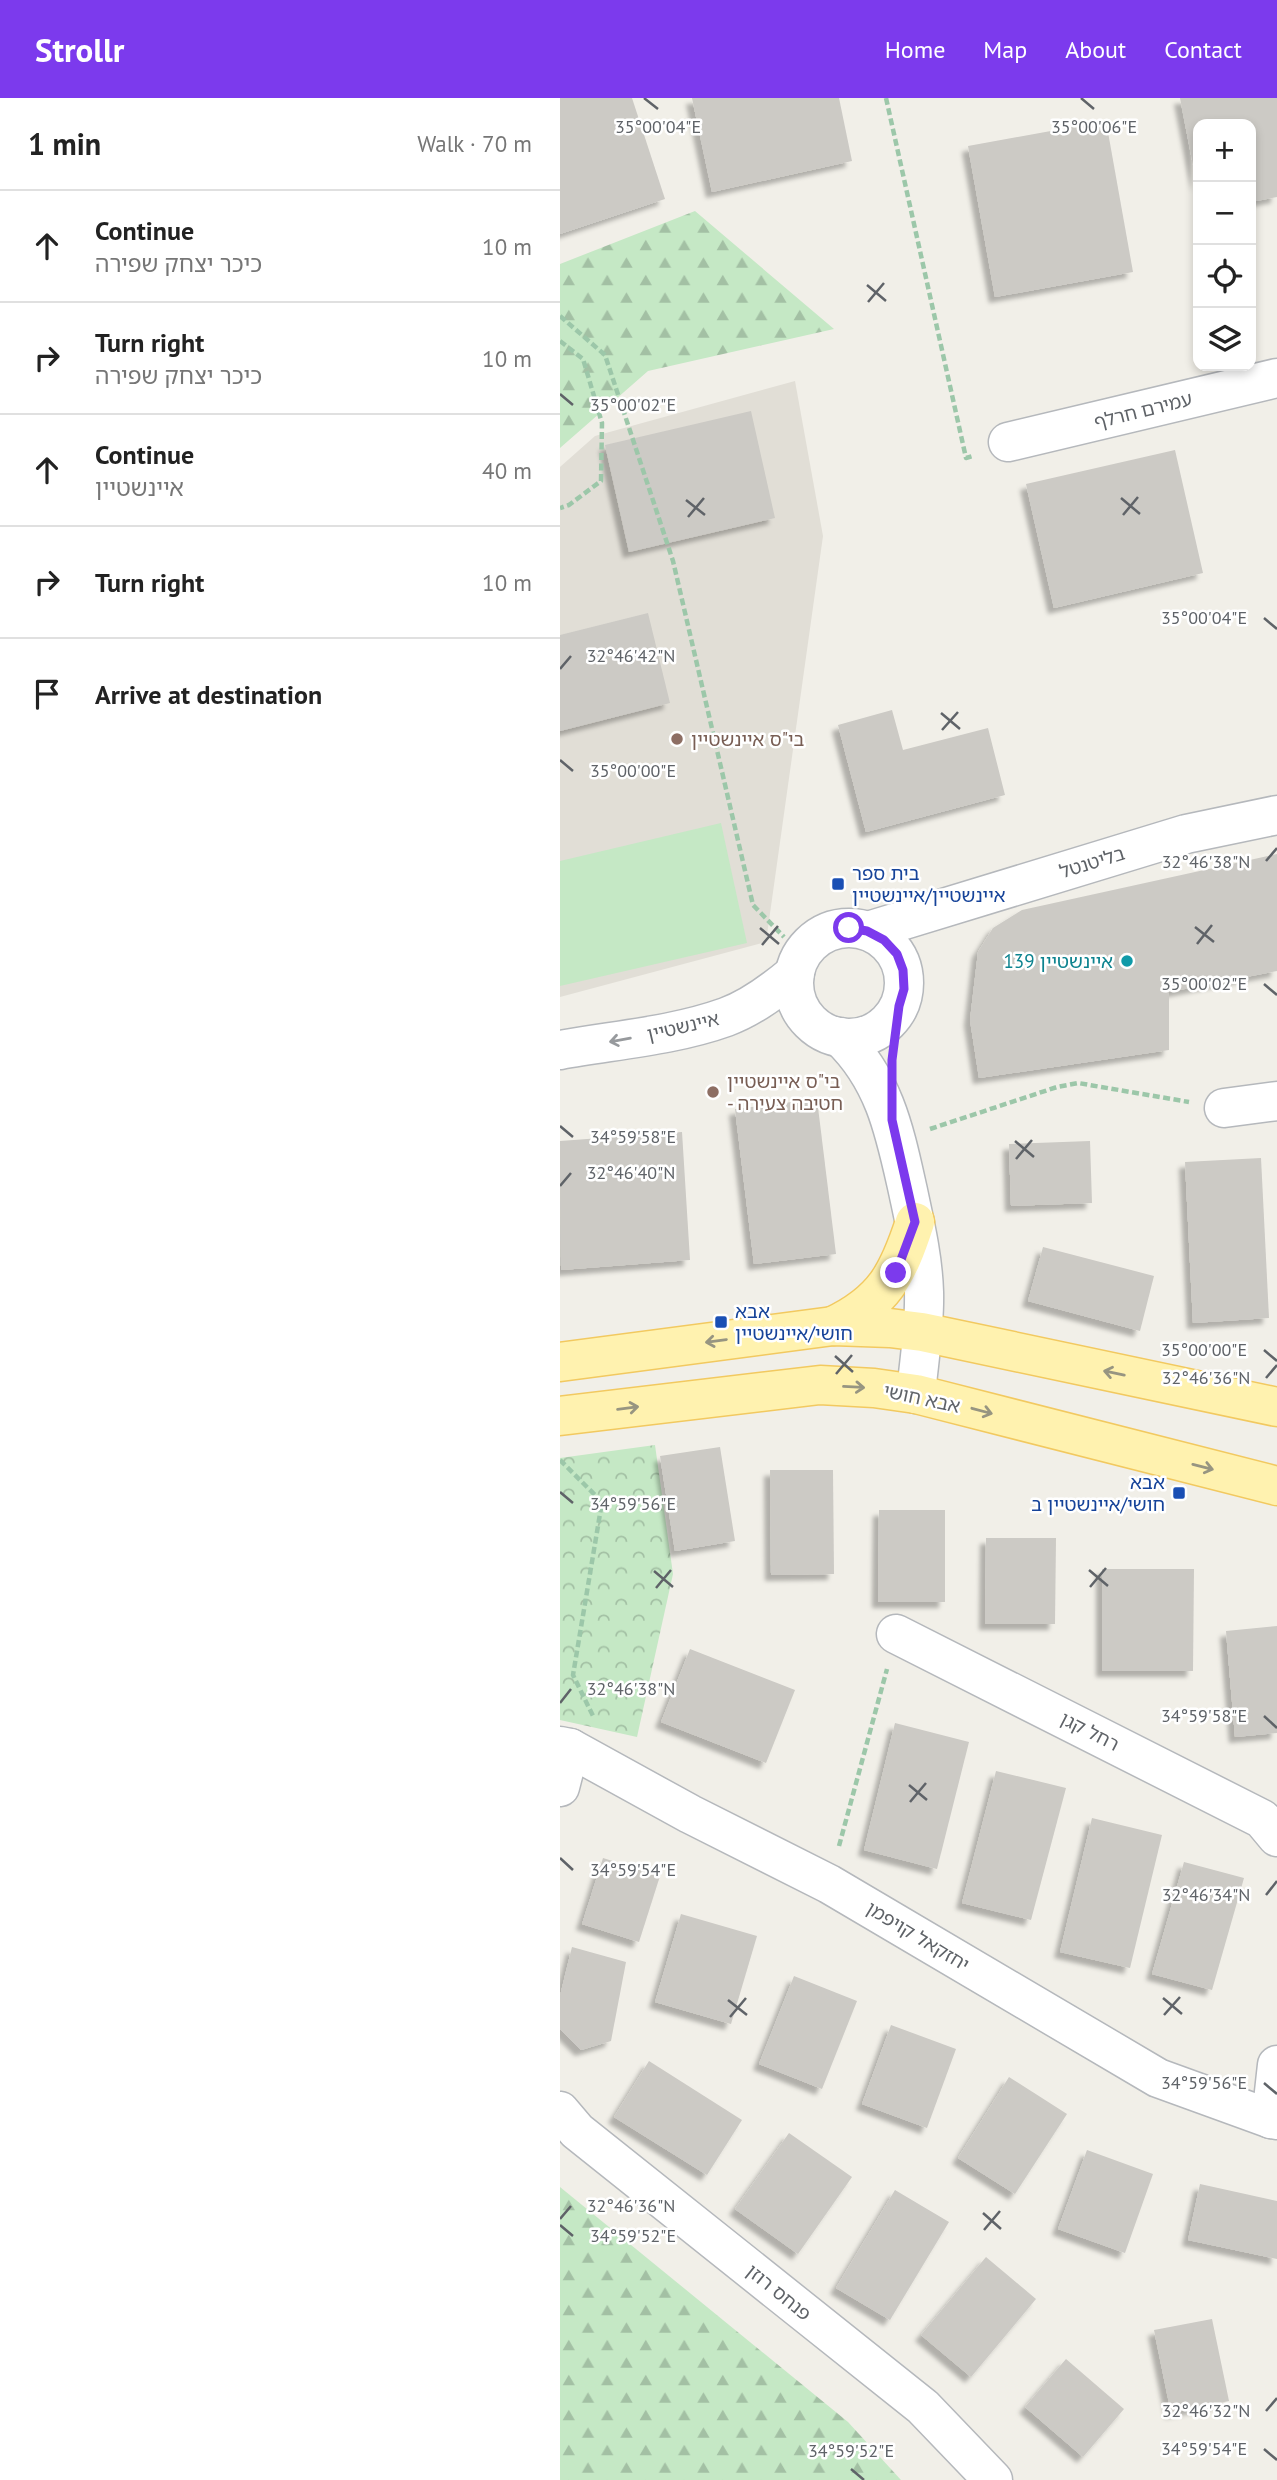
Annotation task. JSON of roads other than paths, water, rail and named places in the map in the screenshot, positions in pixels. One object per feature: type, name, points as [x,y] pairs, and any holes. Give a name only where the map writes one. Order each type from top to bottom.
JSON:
[{"type":"main road","points":[[832,1326],[865,1308],[896,1273],[915,1222]]},
{"type":"main road","points":[[560,1362],[832,1326],[890,1328],[922,1332],[1277,1407]]},
{"type":"main road","name":"אבא חושי","points":[[560,1416],[820,1385],[874,1388],[916,1394],[1277,1486]]},
{"type":"street","name":"עמירם חרלף","points":[[1008,442],[1277,378]]},
{"type":"street","name":"בליטנטל","points":[[867,931],[1186,834],[1277,815]]},
{"type":"street","name":"בליטנטל","points":[[901,988],[937,931],[957,913],[990,893]]},
{"type":"street","points":[[894,1130],[892,1060],[901,988],[897,954],[884,940],[867,931],[849,928],[830,931],[814,941],[798,964],[795,990],[800,1007],[810,1021],[824,1032],[840,1037],[858,1037],[874,1032],[889,1021],[901,988]]},
{"type":"street","name":"איינשטיין","points":[[560,1050],[685,1029],[728,1016],[756,1001],[798,964]]},
{"type":"street","points":[[840,1037],[856,1052],[870,1075],[894,1130],[915,1222],[924,1291],[916,1394]]},
{"type":"street","points":[[1224,1108],[1277,1101]]},
{"type":"street","name":"רחל קגן","points":[[896,1634],[1262,1819],[1277,1837]]},
{"type":"street","points":[[560,1787],[565,1747]]},
{"type":"street","name":"יחזקאל קויפמן","points":[[565,1747],[829,1884],[1158,2078],[1274,2120]]},
{"type":"street","points":[[1274,2120],[1277,2065]]},
{"type":"street","name":"פנחס רוזן","points":[[560,2110],[577,2131],[923,2407],[993,2480]]},
{"type":"place","name":"בי\"ס איינשטיין","points":[[677,739]]},
{"type":"place","name":"בית ספר איינשטיין/איינשטיין","points":[[838,884]]},
{"type":"place","name":"איינשטיין 139","points":[[1127,961]]},
{"type":"place","name":"בי\"ס איינשטיין - חטיבה צעירה","points":[[713,1092]]},
{"type":"place","name":"אבא חושי/איינשטיין","points":[[721,1322]]},
{"type":"place","name":"אבא חושי/איינשטיין ב","points":[[1179,1493]]}]
